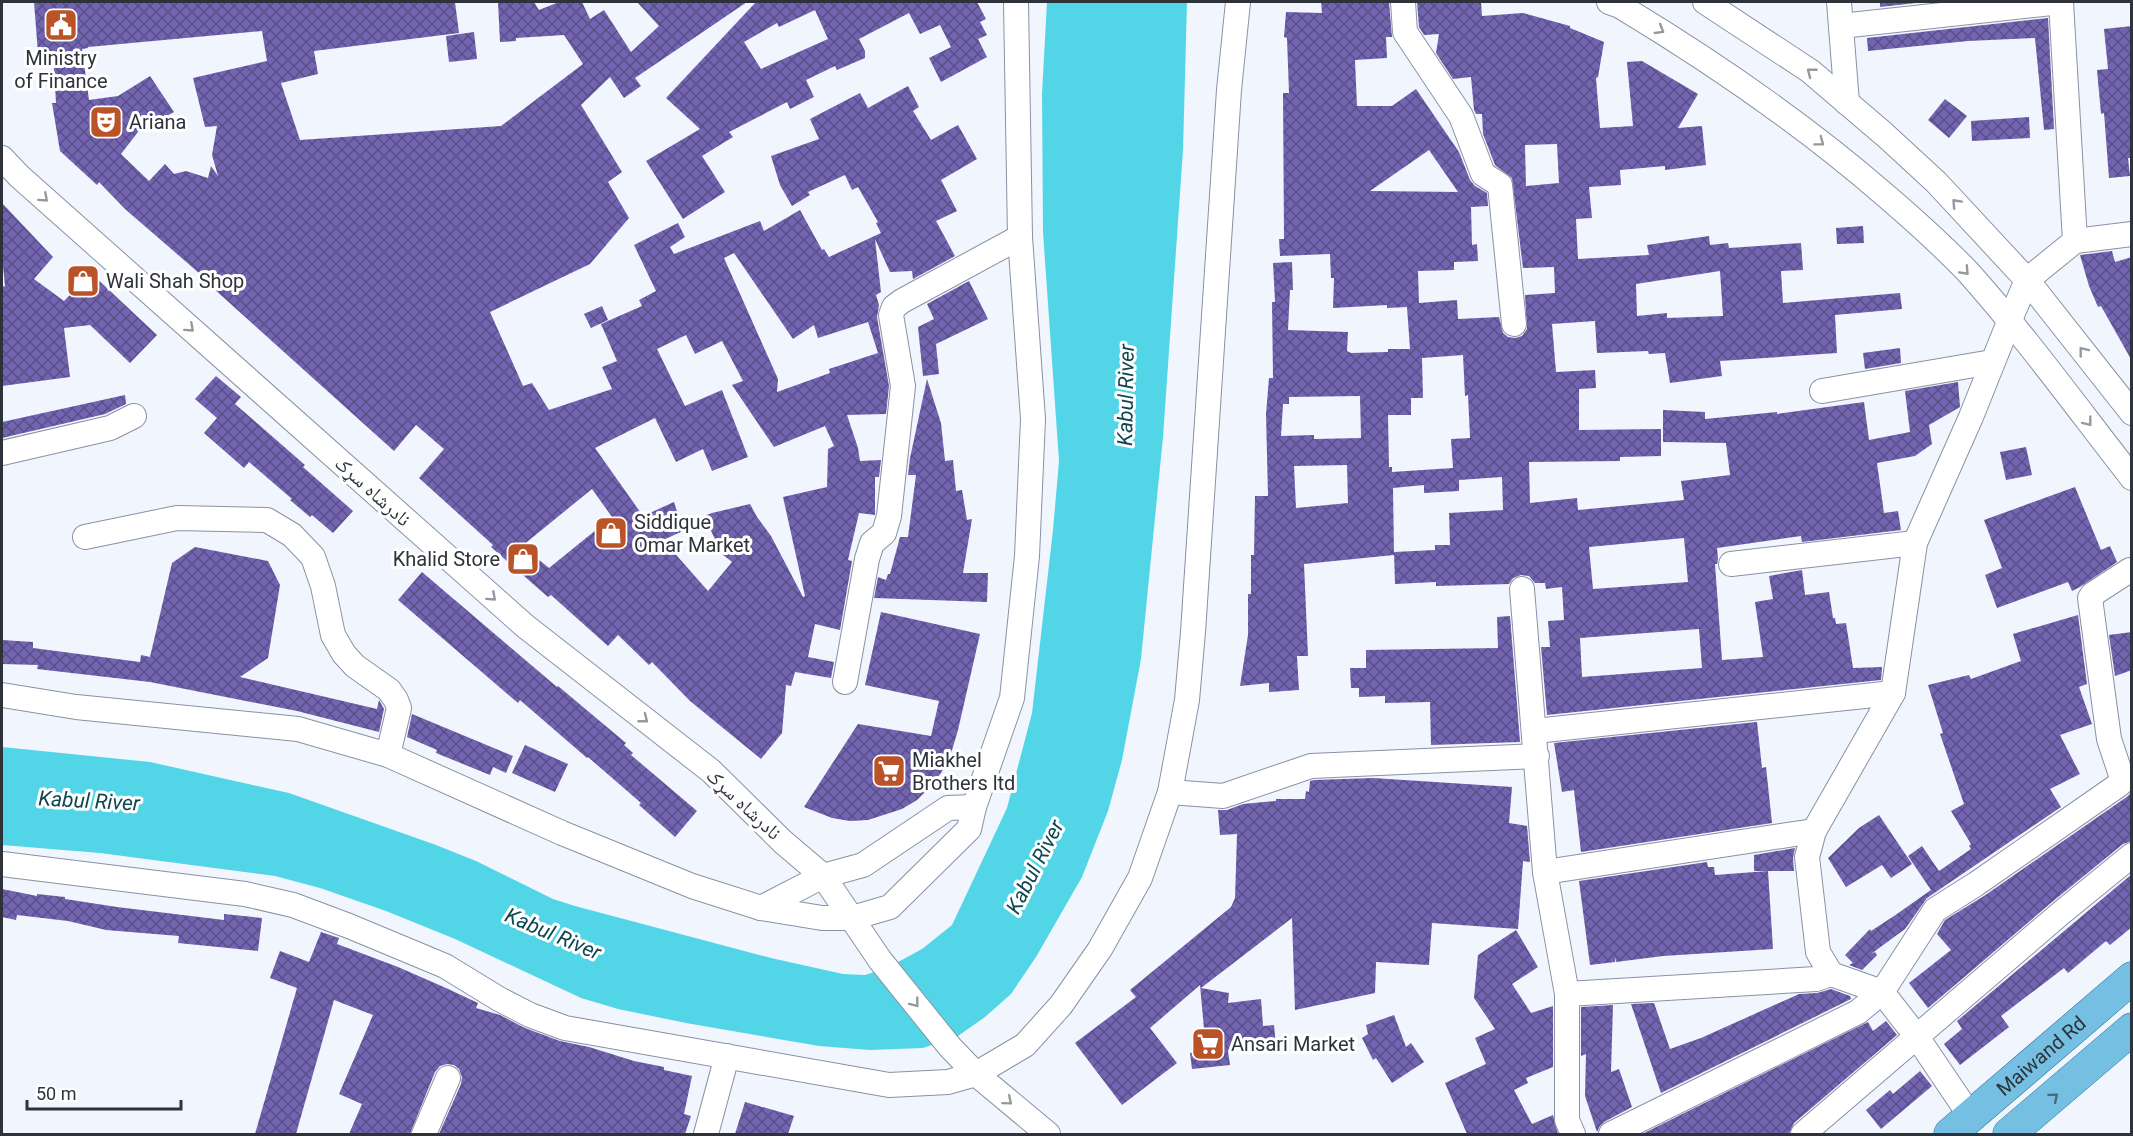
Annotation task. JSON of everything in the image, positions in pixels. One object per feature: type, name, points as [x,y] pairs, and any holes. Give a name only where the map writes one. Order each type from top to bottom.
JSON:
[{"type":"main road","name":"Maiwand Rd","points":[[1961,1126],[2132,978]]},
{"type":"main road","name":"Maiwand Rd","points":[[2009,1134],[2132,1029]]},
{"type":"street","points":[[2,695],[76,707],[298,729],[388,755],[594,846],[692,886],[761,908],[822,918],[852,918],[890,907],[969,829],[974,807],[1012,698],[1027,556],[1033,419],[1020,237],[1016,2]]},
{"type":"street","points":[[2,864],[245,894],[293,905],[445,966],[499,999],[530,1015],[565,1028],[889,1085],[941,1083],[975,1074],[1025,1045],[1060,1005],[1100,949],[1140,879],[1170,792],[1187,700],[1193,632],[1229,90],[1238,2]]},
{"type":"street","points":[[1403,2],[1405,32],[1461,116],[1482,174],[1500,185],[1514,324]]},
{"type":"street","points":[[1609,2],[1620,6],[1696,52],[1758,94],[1850,164],[1912,219],[1967,272],[2132,478]]},
{"type":"street","points":[[1705,2],[1810,71],[1936,182],[2027,280],[2132,413]]},
{"type":"street","points":[[1839,2],[1847,103]]},
{"type":"street","points":[[1840,26],[2061,2],[2075,241]]},
{"type":"street","name":"نادرشاه سړک","points":[[2,158],[28,184],[525,626],[711,771],[783,842],[823,876],[880,960],[950,1047],[975,1074],[1047,1134]]},
{"type":"street","points":[[1831,974],[1818,952],[1807,857],[1814,831],[1893,693],[1915,543],[1971,417],[2027,280],[2075,241],[2132,234]]},
{"type":"street","points":[[844,682],[867,559],[872,543],[884,533],[889,516],[903,386],[891,315],[894,307],[919,291],[1020,237]]},
{"type":"street","points":[[1822,391],[1992,363]]},
{"type":"street","points":[[2,453],[110,428],[134,416]]},
{"type":"street","points":[[85,537],[177,518],[267,520],[292,535],[313,556],[323,586],[333,635],[355,666],[389,690],[396,700],[399,708],[388,755]]},
{"type":"street","points":[[1731,564],[1915,543]]},
{"type":"street","points":[[1611,1134],[1858,1012],[1882,992],[1935,910],[2120,784],[2122,778],[2109,739],[2090,598],[2130,570]]},
{"type":"street","points":[[1522,589],[1545,872],[1567,994],[1567,1120],[1573,1134]]},
{"type":"street","points":[[1535,731],[1893,693]]},
{"type":"street","points":[[1170,792],[1223,796],[1311,766],[1537,756]]},
{"type":"street","points":[[761,908],[823,876],[863,865],[948,808],[974,807]]},
{"type":"street","points":[[1545,872],[1814,831]]},
{"type":"street","points":[[1803,1134],[2132,855]]},
{"type":"street","points":[[1567,994],[1816,979],[1831,974],[1882,992],[1917,1037],[1961,1126]]},
{"type":"street","points":[[706,1134],[727,1056]]},
{"type":"street","points":[[424,1134],[448,1078]]},
{"type":"water","name":"Kabul River","points":[[1047,2],[1187,2],[1183,150],[1163,437],[1141,659],[1122,760],[1108,811],[1082,877],[1036,957],[1011,994],[985,1017],[958,1036],[923,1048],[870,1050],[819,1046],[686,1023],[618,1009],[581,998],[455,939],[386,911],[320,888],[275,876],[100,853],[2,845],[2,747],[150,762],[289,793],[476,861],[553,899],[771,958],[843,974],[865,975],[887,968],[922,949],[952,925],[1007,808],[1032,713],[1053,530],[1059,461],[1043,232],[1042,94]]},
{"type":"building","points":[[34,2],[455,2],[459,33],[314,51],[318,74],[281,83],[300,140],[501,126],[583,64],[564,35],[516,38],[516,41],[500,42],[498,2],[534,2],[539,10],[559,2],[582,2],[590,19],[604,10],[631,52],[659,26],[637,2],[747,2],[635,78],[641,86],[624,98],[610,77],[581,105],[622,172],[608,182],[629,218],[590,264],[490,312],[523,386],[532,383],[549,410],[612,389],[602,367],[617,361],[601,324],[642,306],[639,300],[656,291],[634,245],[678,223],[685,237],[670,247],[674,254],[760,221],[764,231],[800,210],[822,250],[824,249],[829,257],[881,233],[876,223],[878,222],[858,187],[852,190],[845,175],[808,192],[810,195],[792,206],[780,185],[771,156],[819,139],[810,119],[860,93],[868,108],[908,86],[919,107],[913,111],[931,140],[958,125],[977,159],[941,180],[957,211],[936,221],[955,256],[913,279],[912,271],[890,272],[875,239],[881,292],[876,295],[879,305],[877,317],[889,386],[886,414],[847,415],[860,461],[881,460],[879,477],[875,477],[875,515],[859,513],[848,560],[852,561],[840,630],[815,624],[808,657],[834,662],[831,678],[795,672],[791,686],[786,685],[782,733],[761,759],[690,701],[652,662],[649,665],[618,635],[608,646],[551,595],[548,597],[491,547],[493,545],[419,478],[444,449],[416,425],[394,451],[213,288],[214,286],[125,209],[99,182],[97,185],[60,151],[52,103],[56,103],[53,51],[38,53]],"holes":[[[262,31],[267,61],[193,78],[205,127],[217,126],[212,155],[218,176],[211,166],[208,178],[186,171],[174,174],[165,164],[149,181],[121,154],[138,132],[174,112],[150,76],[118,96],[89,100],[82,49]],[[734,253],[793,339],[814,325],[818,338],[868,322],[878,353],[829,369],[830,373],[777,392],[778,379],[724,258]],[[686,335],[695,354],[722,341],[743,381],[732,385],[774,447],[825,426],[834,446],[828,449],[827,487],[783,497],[805,596],[803,597],[771,536],[750,504],[704,516],[722,554],[732,562],[708,591],[663,540],[683,531],[674,502],[643,516],[595,448],[655,418],[676,462],[703,449],[712,471],[748,457],[722,390],[685,406],[657,349]],[[592,489],[612,517],[549,568],[522,546]]]},
{"type":"building","points":[[756,2],[977,2],[986,19],[980,22],[987,35],[978,39],[987,57],[941,82],[929,58],[951,47],[940,25],[920,34],[909,13],[859,39],[865,51],[865,58],[837,70],[835,66],[806,80],[814,97],[790,109],[787,102],[729,132],[733,137],[702,156],[725,192],[683,219],[646,161],[700,129],[666,98]],"holes":[[[815,10],[828,39],[761,69],[744,42],[777,23],[779,27]]]},
{"type":"building","points":[[1321,2],[1389,2],[1392,37],[1386,37],[1387,58],[1355,60],[1357,106],[1392,106],[1416,89],[1459,152],[1470,180],[1487,193],[1488,206],[1471,207],[1472,245],[1477,244],[1478,261],[1454,262],[1454,270],[1418,271],[1419,303],[1457,300],[1458,319],[1499,317],[1503,333],[1515,338],[1522,336],[1527,329],[1525,295],[1555,293],[1554,267],[1523,268],[1512,178],[1495,165],[1483,134],[1482,114],[1476,114],[1474,110],[1471,77],[1453,79],[1436,53],[1439,34],[1424,35],[1419,27],[1417,2],[1481,2],[1482,16],[1523,13],[1570,26],[1570,28],[1604,42],[1596,78],[1600,128],[1633,126],[1627,62],[1642,61],[1698,94],[1678,128],[1702,126],[1706,165],[1665,170],[1665,166],[1620,170],[1621,185],[1589,187],[1592,218],[1576,219],[1578,259],[1649,255],[1647,245],[1709,236],[1710,245],[1728,243],[1729,248],[1801,243],[1803,270],[1781,271],[1783,303],[1900,293],[1902,309],[1835,315],[1837,353],[1720,361],[1722,376],[1670,383],[1665,353],[1649,354],[1648,351],[1597,353],[1595,321],[1552,324],[1556,372],[1595,370],[1596,388],[1579,389],[1579,430],[1661,429],[1661,456],[1620,457],[1620,461],[1529,462],[1530,503],[1577,498],[1578,510],[1684,500],[1681,481],[1730,475],[1726,443],[1663,442],[1663,410],[1705,412],[1705,419],[1777,412],[1777,414],[1864,402],[1869,440],[1910,432],[1905,391],[1958,382],[1960,407],[1929,425],[1932,444],[1915,456],[1877,463],[1884,513],[1898,511],[1901,530],[1802,542],[1801,536],[1717,548],[1718,559],[1715,564],[1722,660],[1763,657],[1755,602],[1773,599],[1769,576],[1802,570],[1805,595],[1829,592],[1836,624],[1846,623],[1853,668],[1882,667],[1881,680],[1547,715],[1541,647],[1550,647],[1548,621],[1564,620],[1562,587],[1546,589],[1545,583],[1535,583],[1529,576],[1521,575],[1513,578],[1509,584],[1436,586],[1436,582],[1395,584],[1394,552],[1435,550],[1435,545],[1450,545],[1449,513],[1503,510],[1502,477],[1459,480],[1459,491],[1424,493],[1424,485],[1393,488],[1394,555],[1304,564],[1308,656],[1297,656],[1299,690],[1269,692],[1269,683],[1240,686],[1248,635],[1248,594],[1251,594],[1251,555],[1254,555],[1255,496],[1268,496],[1266,414],[1269,378],[1273,378],[1272,302],[1275,302],[1273,263],[1292,262],[1293,290],[1290,290],[1288,330],[1348,332],[1347,351],[1351,353],[1410,349],[1407,307],[1387,308],[1387,305],[1333,308],[1334,278],[1331,278],[1330,254],[1280,256],[1279,239],[1284,239],[1283,93],[1289,93],[1287,38],[1284,37],[1286,12],[1322,13]],"holes":[[[1557,144],[1559,183],[1526,186],[1525,145]],[[1429,150],[1458,192],[1370,191]],[[1720,271],[1723,316],[1667,318],[1667,313],[1637,316],[1636,284]],[[1463,355],[1470,438],[1451,439],[1453,468],[1392,472],[1392,467],[1389,467],[1388,415],[1411,415],[1411,398],[1423,398],[1422,358]],[[1360,396],[1361,438],[1314,439],[1314,435],[1281,436],[1283,404],[1289,404],[1289,397]],[[1347,465],[1348,503],[1296,508],[1294,466]],[[1684,538],[1688,582],[1593,589],[1589,547]],[[1699,629],[1702,668],[1582,677],[1580,638]]]},
{"type":"building","points":[[1880,3],[1916,3],[1880,7]]},
{"type":"building","points":[[2048,18],[2054,129],[2044,130],[2035,38],[1968,41],[1868,51],[1867,38]]},
{"type":"building","points":[[2132,26],[2132,158],[2128,158],[2130,176],[2109,178],[2104,113],[2101,114],[2097,70],[2108,69],[2104,29]]},
{"type":"building","points":[[474,32],[477,59],[449,62],[446,36]]},
{"type":"building","points":[[1945,99],[1967,116],[1949,138],[1928,120]]},
{"type":"building","points":[[2029,117],[2030,138],[1972,141],[1971,121]]},
{"type":"building","points":[[2,203],[53,257],[34,279],[64,301],[91,273],[157,335],[130,363],[90,325],[64,328],[70,377],[2,386],[2,287],[5,286],[2,256]]},
{"type":"building","points":[[1863,226],[1864,243],[1837,244],[1836,228]]},
{"type":"building","points":[[2112,251],[2115,262],[2132,257],[2132,361],[2101,306],[2098,307],[2080,255]]},
{"type":"building","points":[[969,281],[988,319],[936,344],[939,374],[923,376],[918,327],[934,319],[927,304]]},
{"type":"building","points":[[602,306],[608,320],[591,328],[584,314]]},
{"type":"building","points":[[1900,348],[1901,363],[1865,369],[1863,353]]},
{"type":"building","points":[[216,376],[241,397],[235,404],[305,465],[303,467],[353,511],[333,533],[312,515],[310,517],[249,462],[244,468],[204,433],[217,418],[195,399]]},
{"type":"building","points":[[927,379],[941,423],[945,461],[953,460],[956,491],[962,490],[967,520],[972,519],[963,573],[988,573],[987,602],[874,598],[878,577],[886,580],[890,574],[900,537],[908,537],[916,475],[908,475],[910,458]]},
{"type":"building","points":[[125,395],[126,404],[105,414],[2,438],[2,422]]},
{"type":"building","points":[[2026,447],[2032,475],[2006,480],[2000,452]]},
{"type":"building","points":[[2075,487],[2101,550],[2110,546],[2117,562],[2072,591],[2068,582],[1997,608],[1985,575],[2002,568],[1984,520]]},
{"type":"building","points":[[195,547],[268,561],[280,585],[268,658],[240,677],[377,709],[379,700],[384,709],[379,732],[297,711],[150,682],[37,669],[38,665],[2,664],[2,640],[33,642],[33,648],[140,662],[141,655],[150,657],[172,563]]},
{"type":"building","points":[[422,572],[626,743],[624,745],[633,753],[631,755],[697,811],[675,837],[639,805],[641,803],[588,757],[520,700],[518,703],[398,600]]},
{"type":"building","points":[[881,612],[980,634],[958,730],[950,757],[941,773],[917,800],[902,809],[868,820],[850,821],[832,818],[804,807],[858,724],[931,736],[939,701],[865,685]]},
{"type":"building","points":[[2078,615],[2087,684],[2079,687],[2092,724],[2060,735],[2080,774],[2050,789],[2061,807],[1927,898],[1905,929],[1871,954],[1875,952],[1877,955],[1862,970],[1849,965],[1853,963],[1845,955],[1870,929],[1871,931],[1931,890],[1908,856],[1922,846],[1939,871],[1971,849],[1969,846],[1971,844],[1951,811],[1964,804],[1940,734],[1943,733],[1928,685],[1969,675],[1971,679],[2021,661],[2013,634]]},
{"type":"building","points":[[1510,616],[1520,742],[1431,745],[1430,702],[1385,703],[1385,696],[1359,697],[1359,688],[1351,688],[1350,668],[1366,668],[1366,650],[1498,648],[1497,617]]},
{"type":"building","points":[[2132,632],[2132,670],[2115,676],[2109,635]]},
{"type":"building","points":[[412,714],[513,756],[506,773],[493,767],[490,775],[436,753],[437,750],[407,737]]},
{"type":"building","points":[[1757,722],[1762,768],[1766,767],[1772,823],[1581,852],[1574,790],[1562,792],[1554,743]]},
{"type":"building","points":[[525,745],[568,764],[555,792],[512,773]]},
{"type":"building","points":[[1373,778],[1512,787],[1509,823],[1527,826],[1530,862],[1523,861],[1518,929],[1432,923],[1429,965],[1376,962],[1375,993],[1295,1010],[1292,918],[1201,988],[1229,993],[1228,1003],[1261,999],[1263,1026],[1274,1025],[1276,1045],[1228,1051],[1230,1065],[1192,1069],[1190,1053],[1206,1051],[1200,985],[1150,1028],[1177,1063],[1122,1105],[1075,1043],[1136,997],[1130,990],[1231,907],[1235,898],[1237,834],[1220,835],[1218,810],[1227,810],[1243,804],[1276,801],[1276,799],[1305,799],[1306,791],[1309,792],[1310,781],[1314,780]]},
{"type":"building","points":[[2132,791],[2132,841],[2123,844],[2052,902],[1928,1008],[1909,983],[1951,950],[1937,934],[1945,920],[1984,896]]},
{"type":"building","points":[[1879,815],[1912,864],[1891,878],[1882,865],[1846,887],[1828,858],[1859,828]]},
{"type":"building","points":[[1795,848],[1794,871],[1754,871],[1754,855]]},
{"type":"building","points":[[1707,862],[1708,867],[1714,867],[1715,875],[1768,871],[1773,949],[1663,956],[1616,962],[1615,957],[1615,962],[1590,965],[1579,881]]},
{"type":"building","points":[[2132,874],[2132,927],[2110,945],[2106,941],[2068,973],[2064,968],[2001,1016],[2009,1027],[1960,1065],[1944,1044],[1962,1029],[1957,1021]]},
{"type":"building","points":[[2,889],[37,896],[37,894],[65,897],[65,899],[117,907],[224,920],[224,914],[262,918],[258,951],[178,943],[179,936],[106,930],[68,921],[17,915],[16,920],[2,917]]},
{"type":"building","points":[[1516,930],[1538,967],[1512,984],[1531,1013],[1553,1006],[1553,1067],[1526,1078],[1528,1083],[1514,1090],[1532,1124],[1553,1115],[1558,1134],[1467,1134],[1445,1083],[1486,1064],[1475,1038],[1495,1029],[1474,998],[1478,955]]},
{"type":"building","points":[[321,932],[339,938],[337,944],[446,988],[478,1003],[476,1008],[500,1015],[525,1028],[560,1041],[692,1076],[684,1114],[691,1116],[685,1134],[439,1134],[462,1077],[459,1069],[447,1064],[440,1066],[435,1072],[410,1134],[349,1134],[362,1104],[339,1094],[373,1015],[334,1000],[296,1134],[255,1134],[297,988],[270,978],[280,951],[309,962]]},
{"type":"building","points":[[1831,989],[1850,996],[1851,999],[1661,1093],[1631,1004],[1654,1003],[1670,1049],[1701,1038],[1799,994]]},
{"type":"building","points":[[1613,1005],[1611,1072],[1619,1069],[1632,1107],[1604,1122],[1597,1132],[1585,1096],[1586,1054],[1581,1056],[1581,1007]]},
{"type":"building","points":[[1394,1015],[1406,1047],[1411,1043],[1424,1062],[1392,1083],[1376,1058],[1373,1060],[1362,1038],[1368,1034],[1366,1025]]},
{"type":"building","points":[[1886,1021],[1897,1035],[1794,1123],[1789,1134],[1642,1134],[1868,1022],[1873,1031]]},
{"type":"building","points":[[1920,1071],[1932,1086],[1881,1129],[1866,1110],[1890,1090],[1893,1094]]},
{"type":"building","points":[[745,1102],[794,1116],[788,1134],[735,1134]]},
{"type":"place","name":"Ministry of Finance","points":[[61,25]]},
{"type":"place","name":"Ariana","points":[[106,122]]},
{"type":"place","name":"Wali Shah Shop","points":[[83,281]]},
{"type":"place","name":"Siddique Omar Market","points":[[611,533]]},
{"type":"place","name":"Khalid Store","points":[[523,559]]},
{"type":"place","name":"Miakhel Brothers ltd","points":[[889,771]]},
{"type":"place","name":"Ansari Market","points":[[1208,1044]]}]
